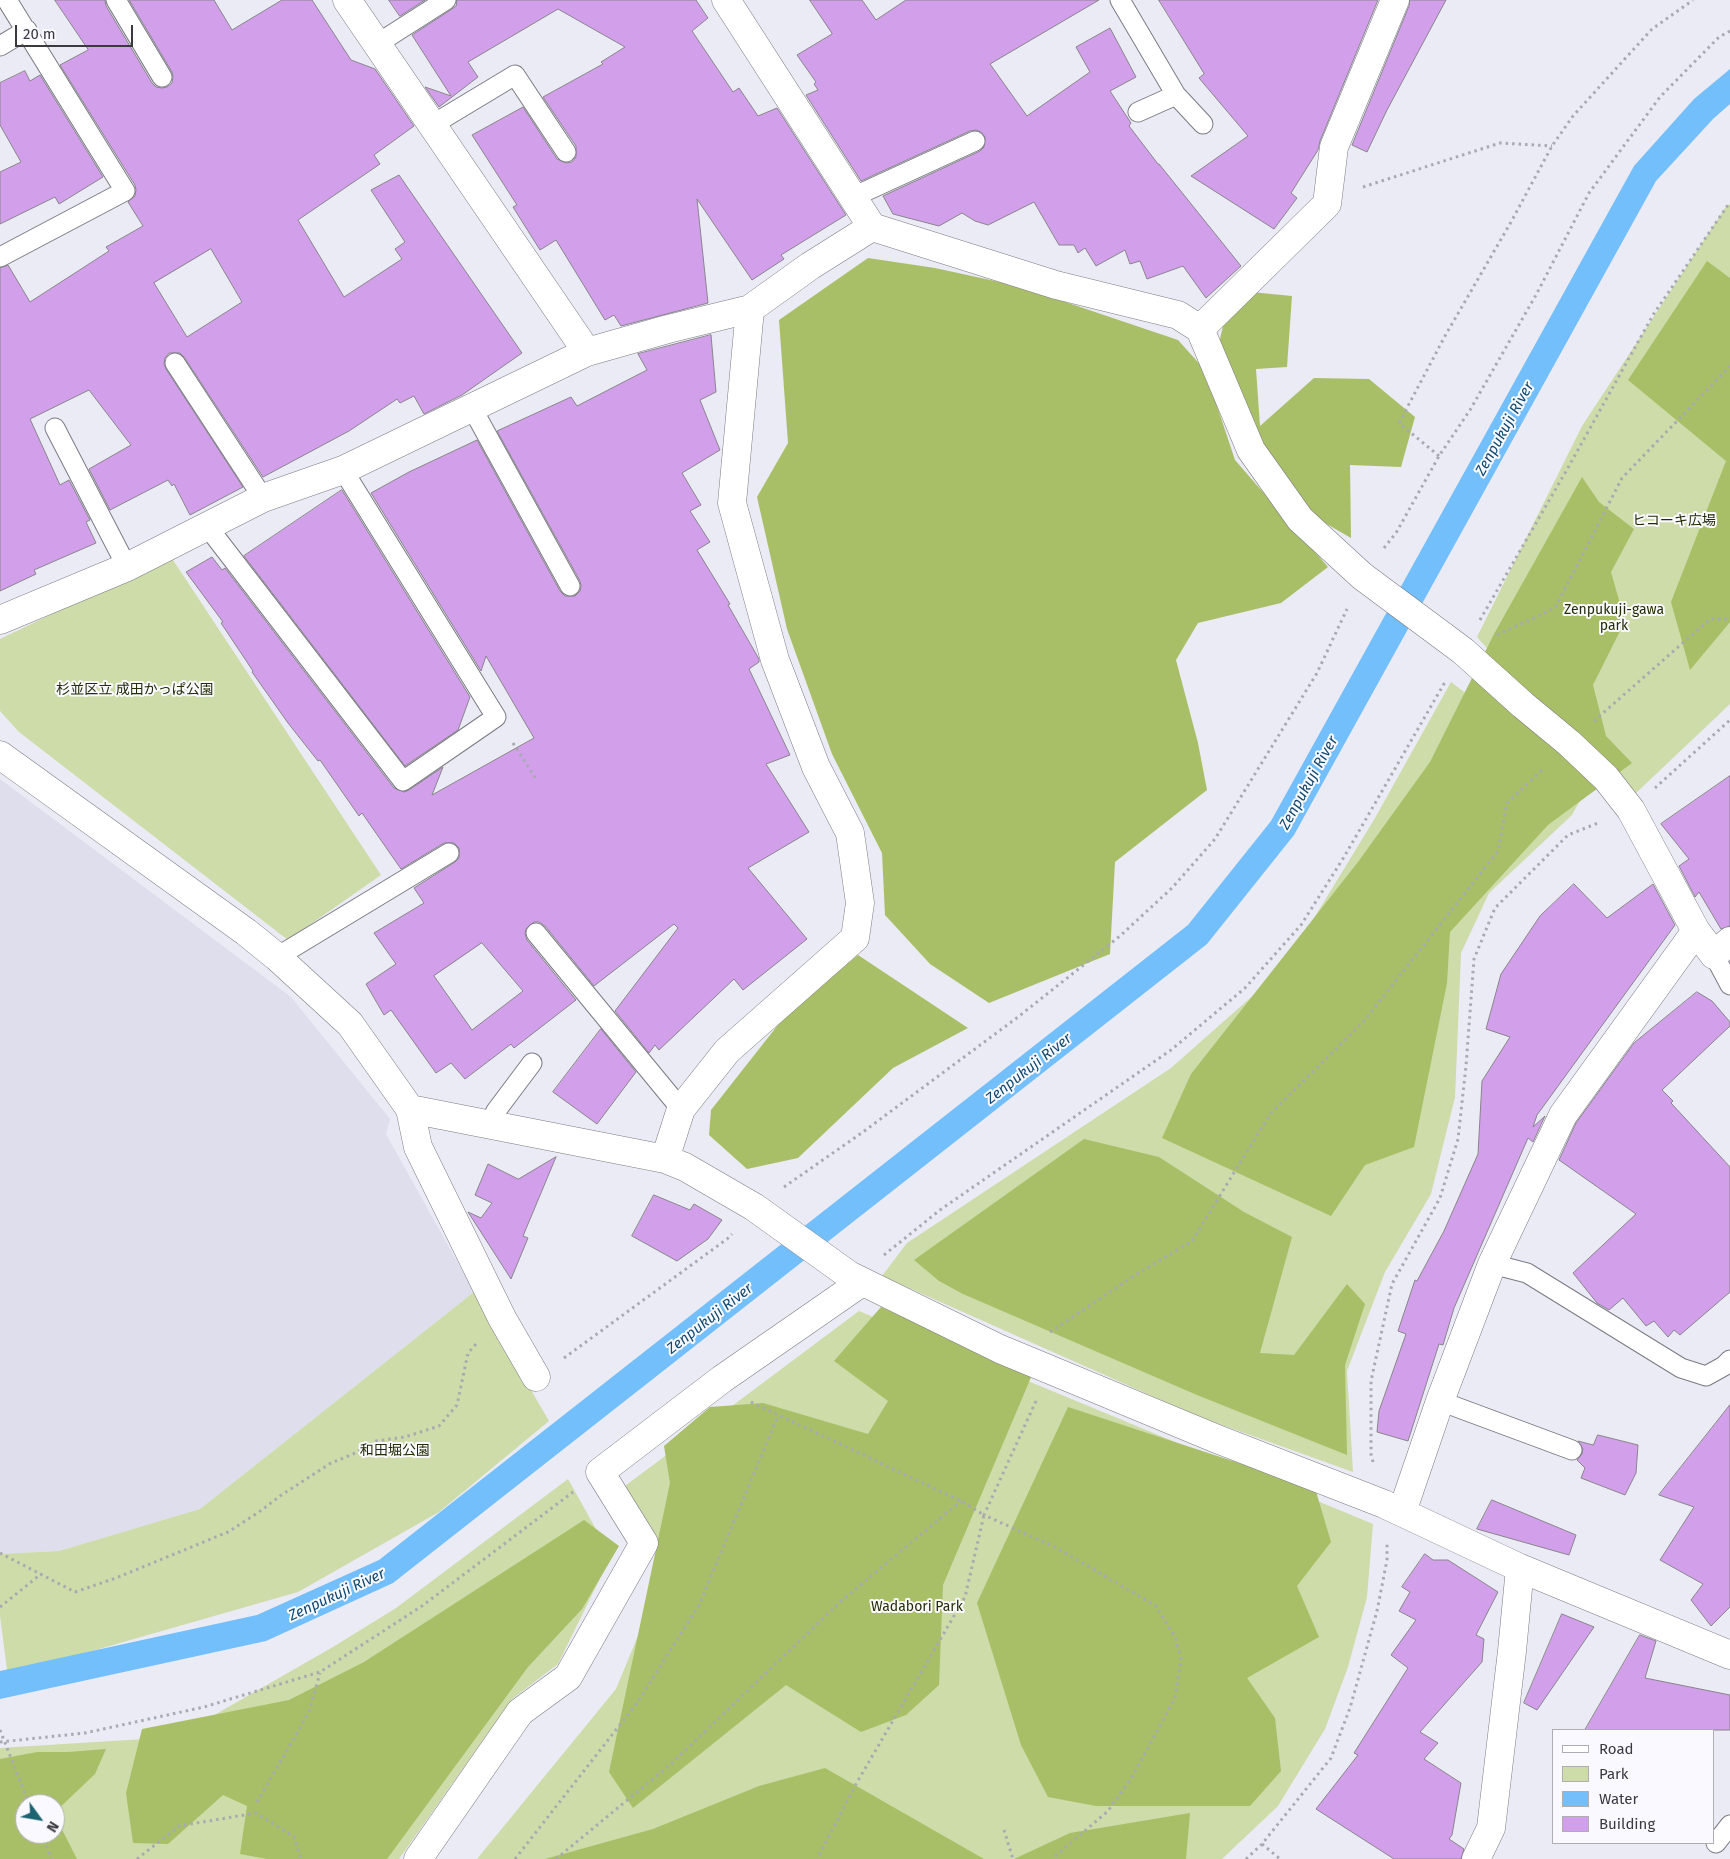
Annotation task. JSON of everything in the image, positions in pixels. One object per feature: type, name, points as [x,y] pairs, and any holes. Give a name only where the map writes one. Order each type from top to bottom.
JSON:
[{"type":"street","points":[[347,0],[588,352]]},
{"type":"street","points":[[734,3],[872,226],[1056,284],[1178,315],[1200,329],[1251,450],[1300,519],[1366,579],[1459,648],[1569,743],[1606,778],[1631,810],[1696,931],[1722,948]]},
{"type":"street","points":[[1200,329],[1327,204],[1334,147],[1386,5]]},
{"type":"street","points":[[0,620],[127,567],[263,498],[343,470],[588,352],[668,328],[750,309],[810,266],[872,226]]},
{"type":"street","points":[[665,1160],[681,1109],[727,1051],[855,938],[860,903],[850,833],[816,767],[775,660],[732,503],[750,309]]},
{"type":"street","points":[[0,755],[246,932],[350,1024],[410,1109],[418,1147],[502,1318],[536,1377]]},
{"type":"street","points":[[1393,1508],[1440,1401],[1492,1264],[1563,1114],[1696,931]]},
{"type":"street","points":[[410,1109],[665,1160],[685,1167],[760,1212],[856,1279],[1016,1355],[1217,1440],[1393,1508],[1520,1568],[1730,1655]]},
{"type":"street","points":[[418,1859],[520,1712],[568,1677],[644,1543],[600,1472],[856,1279]]},
{"type":"street","points":[[1476,1859],[1491,1828],[1520,1568]]},
{"type":"lane","points":[[0,257],[125,191],[7,0]]},
{"type":"lane","points":[[116,0],[162,77]]},
{"type":"lane","points":[[377,44],[446,0]]},
{"type":"lane","points":[[1120,0],[1176,95],[1203,124]]},
{"type":"lane","points":[[0,46],[27,30]]},
{"type":"lane","points":[[432,125],[515,75],[566,152]]},
{"type":"lane","points":[[1138,112],[1176,95]]},
{"type":"lane","points":[[853,197],[975,141]]},
{"type":"lane","points":[[175,363],[263,498]]},
{"type":"lane","points":[[472,408],[570,586]]},
{"type":"lane","points":[[55,428],[127,567]]},
{"type":"lane","points":[[207,526],[403,781],[496,717],[343,470]]},
{"type":"lane","points":[[276,957],[448,853]]},
{"type":"lane","points":[[536,932],[681,1109]]},
{"type":"lane","points":[[1722,948],[1730,985]]},
{"type":"lane","points":[[490,1124],[496,1111],[532,1063]]},
{"type":"lane","points":[[1492,1264],[1527,1273],[1681,1368],[1706,1376],[1724,1366],[1730,1360]]},
{"type":"lane","points":[[1440,1401],[1572,1450]]},
{"type":"lane","points":[[1716,1843],[1730,1825]]},
{"type":"path","points":[[1439,456],[1399,423],[1445,336],[1511,222],[1552,146],[1573,116],[1652,29],[1693,0]]},
{"type":"path","points":[[536,1377],[727,1239],[863,1132],[1018,1016],[1120,936],[1172,888],[1215,839],[1317,673],[1366,579],[1396,533],[1439,456],[1470,410],[1532,304],[1589,193],[1660,97],[1719,37],[1730,31]]},
{"type":"path","points":[[1327,204],[1343,193],[1500,143],[1552,146]]},
{"type":"path","points":[[856,1279],[886,1252],[940,1210],[1171,1050],[1245,988],[1300,925],[1344,856],[1459,648],[1569,466],[1653,315],[1730,202]]},
{"type":"path","points":[[1459,648],[1555,608],[1622,478],[1730,366]]},
{"type":"path","points":[[1016,1355],[1132,1277],[1192,1241],[1270,1114],[1363,1022],[1498,851],[1507,803],[1569,743],[1710,619],[1730,619]]},
{"type":"path","points":[[496,717],[536,779]]},
{"type":"path","points":[[1246,1859],[1262,1844],[1331,1758],[1350,1708],[1377,1611],[1387,1560],[1387,1528],[1393,1508],[1371,1454],[1371,1381],[1392,1284],[1440,1198],[1458,1140],[1474,959],[1496,908],[1568,835],[1631,810],[1730,720]]},
{"type":"path","points":[[0,1553],[75,1592],[116,1578],[228,1532],[331,1463],[353,1454],[376,1441],[405,1437],[439,1426],[457,1405],[468,1353],[489,1328],[502,1318]]},
{"type":"path","points":[[818,1859],[856,1784],[965,1597],[984,1515],[1050,1370]]},
{"type":"path","points":[[716,1384],[778,1416],[1055,1547],[1156,1606],[1175,1637],[1181,1659],[1175,1698],[1132,1777],[1108,1811],[1052,1859]]},
{"type":"path","points":[[515,1859],[637,1703],[699,1604],[778,1416]]},
{"type":"path","points":[[2,1742],[94,1731],[204,1707],[320,1672],[422,1606],[600,1472]]},
{"type":"path","points":[[556,1859],[672,1763],[841,1601],[961,1501]]},
{"type":"path","points":[[0,1607],[41,1574]]},
{"type":"path","points":[[257,1802],[309,1712],[320,1672]]},
{"type":"path","points":[[0,1731],[2,1742],[25,1794]]},
{"type":"path","points":[[137,1859],[179,1826],[256,1812],[294,1837],[301,1859]]},
{"type":"path","points":[[1004,1830],[1013,1859]]},
{"type":"path","points":[[45,1844],[52,1859]]},
{"type":"path","points":[[1262,1844],[1280,1859]]},
{"type":"shaded area","points":[[0,779],[291,997],[390,1119],[386,1134],[474,1292],[200,1509],[59,1551],[0,1554]]},
{"type":"green space","name":"Zenpukuji-gawa park","points":[[1730,204],[1730,704],[1636,793],[1556,726],[1477,637],[1582,426],[1725,208]]},
{"type":"green space","points":[[868,258],[935,268],[1018,286],[1178,340],[1205,370],[1235,460],[1328,567],[1281,603],[1198,623],[1176,660],[1198,743],[1207,790],[1115,862],[1110,954],[989,1003],[930,964],[885,915],[882,853],[832,754],[787,629],[757,497],[788,443],[779,320]]},
{"type":"green space","points":[[1707,261],[1730,278],[1730,622],[1690,670],[1671,602],[1726,461],[1628,380]]},
{"type":"green space","points":[[1251,292],[1292,296],[1287,367],[1256,369],[1260,426],[1314,378],[1369,379],[1415,417],[1401,467],[1350,465],[1351,538],[1306,512],[1265,451],[1217,352],[1224,322]]},
{"type":"green space","points":[[1582,477],[1599,502],[1634,529],[1611,572],[1625,621],[1593,685],[1606,736],[1632,763],[1548,825],[1450,932],[1447,983],[1414,1147],[1365,1165],[1331,1216],[1162,1138],[1191,1074],[1358,862],[1430,762],[1494,634]]},
{"type":"green space","name":"杉並区立 成田かっぱ公園","points":[[171,557],[381,875],[288,940],[19,732],[0,711],[0,639]]},
{"type":"green space","points":[[1451,682],[1539,749],[1591,781],[1572,815],[1489,893],[1461,953],[1455,1097],[1431,1194],[1385,1272],[1347,1371],[1353,1472],[1197,1416],[882,1276],[907,1243],[1171,1068],[1283,969],[1375,818]]},
{"type":"green space","points":[[858,955],[968,1028],[893,1068],[798,1158],[747,1169],[709,1135],[711,1110],[785,1016]]},
{"type":"green space","points":[[1084,1139],[1159,1157],[1244,1212],[1292,1237],[1260,1353],[1294,1355],[1347,1284],[1365,1304],[1345,1365],[1347,1455],[1197,1395],[963,1294],[939,1281],[914,1260]]},
{"type":"green space","name":"和田堀公園","points":[[474,1292],[549,1421],[439,1512],[298,1592],[78,1655],[7,1670],[0,1616],[0,1554],[59,1551],[200,1509]]},
{"type":"green space","points":[[881,1307],[1032,1375],[943,1585],[939,1685],[906,1715],[861,1732],[786,1685],[633,1808],[609,1772],[670,1483],[664,1446],[710,1407],[763,1403],[868,1434],[888,1401],[834,1361]]},
{"type":"green space","name":"Wadabori Park","points":[[859,1311],[1373,1524],[1367,1597],[1348,1667],[1325,1729],[1278,1806],[1222,1859],[477,1859],[616,1689],[670,1558],[625,1486]]},
{"type":"green space","points":[[1068,1407],[1315,1488],[1331,1542],[1297,1586],[1319,1637],[1247,1678],[1275,1718],[1281,1771],[1250,1806],[1096,1806],[1048,1797],[1021,1745],[977,1603]]},
{"type":"green space","points":[[568,1479],[611,1556],[558,1664],[512,1699],[399,1859],[0,1859],[0,1748],[176,1737],[333,1647],[396,1608]]},
{"type":"green space","points":[[584,1520],[619,1546],[582,1609],[528,1667],[387,1859],[267,1859],[240,1854],[247,1806],[223,1795],[168,1844],[133,1843],[126,1793],[142,1729],[289,1700],[364,1662]]},
{"type":"green space","points":[[106,1749],[95,1774],[65,1802],[65,1794],[15,1794],[15,1844],[65,1844],[65,1836],[77,1859],[0,1859],[0,1759],[37,1752]]},
{"type":"green space","points":[[825,1768],[984,1859],[545,1859],[653,1829],[759,1786]]},
{"type":"green space","points":[[1190,1813],[1186,1859],[1014,1859],[1070,1833]]},
{"type":"water","name":"Zenpukuji River","points":[[1730,69],[1730,104],[1713,119],[1656,181],[1294,835],[1207,944],[393,1583],[266,1641],[0,1699],[0,1671],[257,1615],[379,1560],[1188,925],[1271,821],[1634,166],[1694,99]]},
{"type":"building","points":[[55,0],[105,0],[106,6],[152,83],[156,87],[162,88],[172,83],[172,72],[129,0],[214,0],[232,30],[282,0],[312,0],[351,60],[375,69],[414,126],[374,155],[380,164],[298,220],[344,297],[402,259],[395,249],[405,242],[371,190],[399,175],[522,353],[462,395],[424,414],[414,396],[400,403],[397,399],[349,431],[263,477],[184,357],[180,353],[169,353],[165,358],[164,364],[166,369],[243,487],[190,515],[174,484],[172,486],[168,480],[110,510],[89,469],[131,445],[89,390],[30,419],[60,485],[69,480],[90,520],[86,522],[96,543],[34,570],[36,574],[0,591],[0,268],[8,265],[30,302],[109,251],[106,247],[143,226],[128,202],[135,196],[135,185],[60,65],[88,50]],"holes":[[[211,249],[242,302],[187,337],[154,283]]]},
{"type":"building","points":[[389,0],[425,0],[400,16]]},
{"type":"building","points":[[457,0],[696,0],[708,18],[692,31],[733,92],[739,88],[758,116],[777,108],[846,215],[781,255],[784,259],[752,280],[697,199],[708,303],[621,326],[614,315],[605,320],[556,240],[540,250],[513,207],[517,205],[472,135],[523,107],[557,159],[566,163],[572,162],[576,157],[576,146],[543,97],[603,64],[601,62],[625,47],[558,9],[468,62],[478,77],[439,107],[425,87],[451,96],[412,35],[456,6]]},
{"type":"building","points":[[810,0],[862,0],[876,20],[906,0],[1099,0],[990,64],[1027,116],[1090,72],[1076,47],[1110,28],[1136,77],[1110,91],[1131,123],[1129,126],[1241,266],[1206,298],[1183,266],[1147,279],[1140,261],[1130,264],[1125,250],[1096,266],[1085,248],[1078,253],[1074,245],[1059,245],[1034,202],[988,225],[975,221],[962,213],[939,226],[893,214],[883,196],[980,151],[984,147],[985,137],[976,130],[970,131],[861,181],[806,95],[818,90],[814,84],[816,82],[797,55],[832,34]]},
{"type":"building","points":[[1159,0],[1378,0],[1318,150],[1291,193],[1297,198],[1274,229],[1191,176],[1248,136],[1199,78],[1204,74]]},
{"type":"building","points":[[1410,0],[1446,0],[1387,110],[1367,152],[1352,145]]},
{"type":"building","points":[[25,71],[30,81],[40,75],[103,177],[59,204],[55,197],[0,224],[0,172],[21,162],[0,125],[0,83]]},
{"type":"building","points":[[711,335],[716,392],[700,400],[720,450],[682,473],[701,505],[690,511],[710,542],[697,550],[730,604],[728,605],[759,659],[759,662],[749,669],[790,755],[766,764],[809,832],[748,868],[807,939],[743,990],[734,979],[659,1050],[655,1045],[649,1053],[615,1011],[678,928],[674,924],[594,986],[545,926],[539,922],[534,922],[526,929],[527,940],[576,1000],[514,1048],[511,1044],[465,1079],[451,1063],[436,1073],[391,1010],[384,1015],[366,984],[396,964],[374,933],[424,903],[414,888],[455,862],[459,858],[459,848],[454,843],[444,843],[401,869],[362,813],[359,816],[320,760],[318,761],[288,723],[252,672],[221,623],[223,622],[186,572],[212,557],[222,570],[225,568],[394,788],[404,792],[409,790],[443,767],[432,795],[534,738],[486,656],[481,671],[371,493],[409,472],[477,440],[560,591],[565,596],[575,596],[580,591],[580,581],[497,431],[571,397],[577,406],[647,370],[638,354]],"holes":[[[482,943],[523,991],[472,1030],[434,976]]]},
{"type":"building","points":[[342,490],[470,697],[458,730],[405,766],[244,556]]},
{"type":"building","points":[[1730,776],[1730,926],[1721,929],[1699,892],[1695,897],[1679,866],[1689,859],[1661,824]]},
{"type":"building","points":[[1574,884],[1607,918],[1653,884],[1675,925],[1537,1115],[1533,1127],[1545,1116],[1533,1142],[1528,1138],[1454,1308],[1443,1345],[1439,1344],[1408,1441],[1377,1432],[1379,1411],[1406,1334],[1398,1331],[1415,1280],[1417,1281],[1444,1231],[1478,1154],[1482,1081],[1510,1037],[1486,1029],[1501,974],[1540,916]]},
{"type":"building","points":[[1697,992],[1712,1001],[1730,1022],[1730,1026],[1662,1090],[1673,1101],[1671,1103],[1730,1167],[1730,1292],[1680,1335],[1674,1330],[1668,1337],[1654,1321],[1646,1326],[1623,1298],[1609,1310],[1597,1303],[1573,1273],[1636,1214],[1559,1160],[1576,1123],[1634,1043]]},
{"type":"building","points":[[601,1029],[636,1072],[597,1124],[553,1092]]},
{"type":"building","points":[[556,1157],[523,1236],[528,1238],[511,1279],[468,1212],[481,1218],[492,1203],[475,1195],[488,1164],[518,1179]]},
{"type":"building","points":[[654,1195],[690,1210],[694,1204],[722,1220],[708,1239],[677,1261],[632,1236]]},
{"type":"building","points":[[1730,1405],[1730,1607],[1711,1626],[1691,1600],[1703,1584],[1660,1560],[1694,1507],[1659,1495]]},
{"type":"building","points":[[1598,1435],[1638,1445],[1636,1473],[1625,1495],[1581,1478],[1585,1468],[1577,1460],[1582,1454],[1583,1449],[1578,1441],[1593,1445]]},
{"type":"building","points":[[1492,1500],[1576,1535],[1569,1555],[1477,1529]]},
{"type":"building","points":[[1425,1554],[1433,1560],[1448,1560],[1498,1592],[1476,1635],[1484,1639],[1482,1662],[1420,1732],[1438,1743],[1424,1759],[1461,1783],[1452,1835],[1449,1839],[1464,1849],[1461,1859],[1394,1859],[1316,1809],[1358,1755],[1354,1753],[1408,1668],[1391,1655],[1416,1620],[1399,1611],[1410,1592],[1402,1587]]},
{"type":"building","points":[[1562,1614],[1594,1627],[1537,1710],[1524,1703]]},
{"type":"building","points":[[1640,1635],[1656,1641],[1645,1678],[1730,1695],[1730,1730],[1586,1729]]},
{"type":"park label","name":"ヒコーキ広場","points":[[1674,521]]}]
